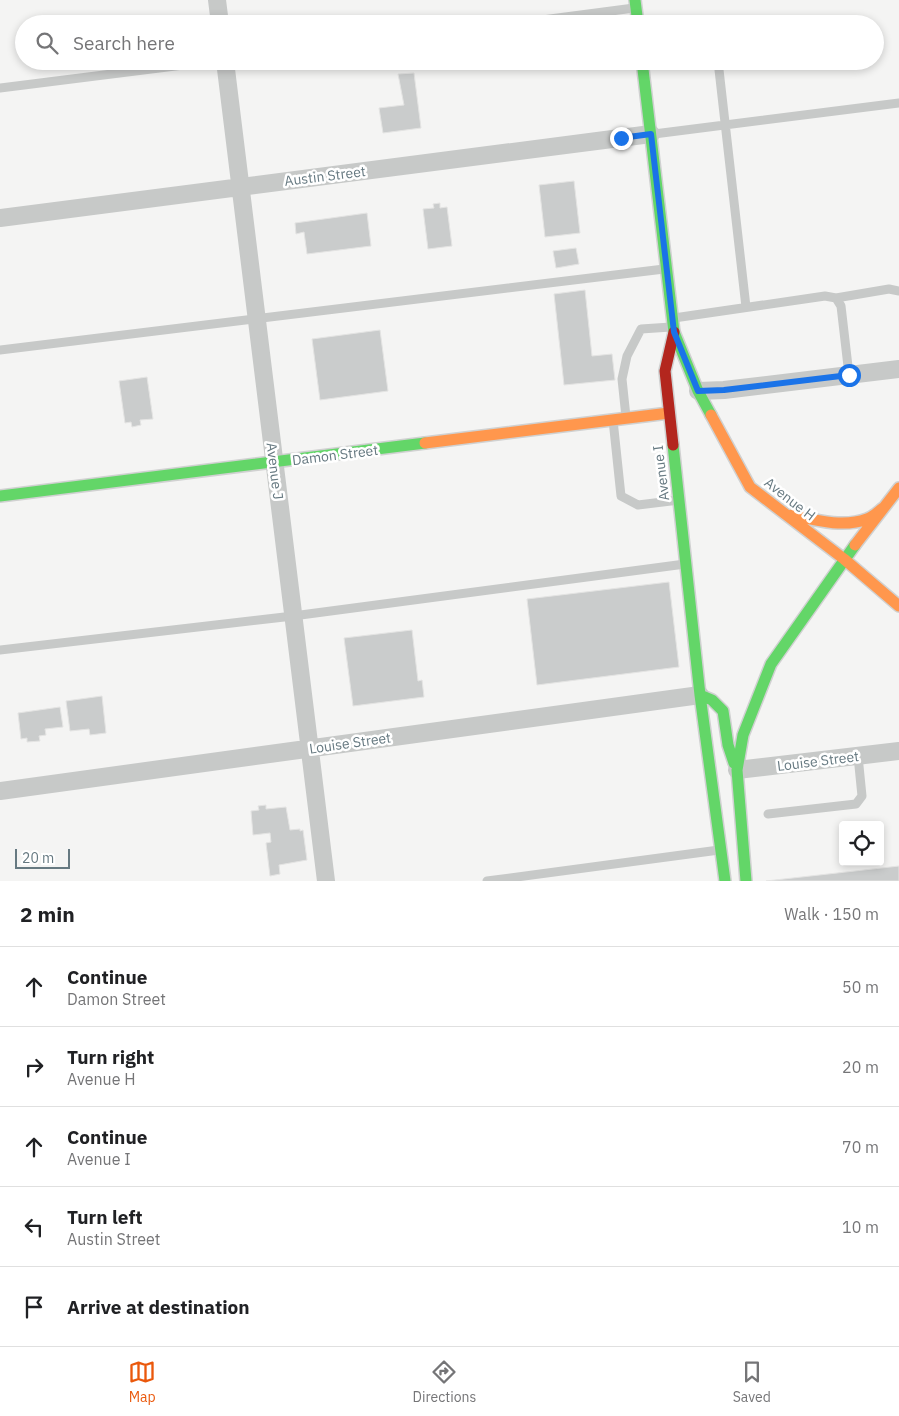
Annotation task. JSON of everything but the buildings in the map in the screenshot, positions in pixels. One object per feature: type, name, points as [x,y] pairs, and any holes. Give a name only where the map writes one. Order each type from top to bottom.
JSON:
[{"type":"main road","name":"Avenue I","points":[[643,70],[673,326],[665,371],[669,413],[700,695],[726,881]]},
{"type":"main road","name":"Avenue H","points":[[673,326],[698,391],[750,487],[844,559],[899,606]]},
{"type":"main road","name":"Damon Street","points":[[0,496],[669,413]]},
{"type":"main road","points":[[746,881],[737,770],[743,735],[771,664],[844,559],[899,488]]},
{"type":"main road","points":[[775,506],[789,514],[823,522],[846,522],[866,519],[883,508]]},
{"type":"main road","points":[[700,695],[712,700],[723,711],[728,745],[737,770]]},
{"type":"street","points":[[217,0],[219,15]]},
{"type":"street","name":"Avenue J","points":[[226,70],[326,881]]},
{"type":"street","name":"Austin Street","points":[[0,218],[651,134]]},
{"type":"street","points":[[698,391],[724,390],[899,369]]},
{"type":"street","name":"Louise Street","points":[[0,792],[700,695]]},
{"type":"street","name":"Louise Street","points":[[737,770],[899,751]]},
{"type":"lane","points":[[568,15],[636,4]]},
{"type":"lane","points":[[0,88],[143,70]]},
{"type":"lane","points":[[719,70],[746,307]]},
{"type":"lane","points":[[651,134],[899,103]]},
{"type":"lane","points":[[0,350],[667,269]]},
{"type":"lane","points":[[626,418],[622,379],[627,356],[641,329],[673,326],[746,307],[825,296],[836,298],[889,289],[899,291]]},
{"type":"lane","points":[[836,298],[841,306],[849,375]]},
{"type":"lane","points":[[613,420],[621,496],[638,505],[680,500]]},
{"type":"lane","points":[[0,650],[294,616],[687,564]]},
{"type":"lane","points":[[768,814],[856,804],[862,796],[858,756]]},
{"type":"lane","points":[[487,881],[721,850]]},
{"type":"traffic: fast","points":[[635,0],[637,15]]},
{"type":"traffic: fast","points":[[643,70],[674,332],[698,391],[711,415]]},
{"type":"traffic: fast","points":[[0,496],[425,443]]},
{"type":"traffic: fast","points":[[673,445],[700,695],[725,881]]},
{"type":"traffic: fast","points":[[746,881],[737,770],[743,735],[771,664],[855,545]]},
{"type":"traffic: fast","points":[[700,695],[712,700],[723,711],[728,745],[734,763]]},
{"type":"traffic: slow","points":[[425,443],[669,413]]},
{"type":"traffic: slow","points":[[711,415],[750,487],[844,559],[899,606]]},
{"type":"traffic: slow","points":[[855,545],[899,488]]},
{"type":"traffic: slow","points":[[792,515],[829,522],[848,523],[869,518],[883,508]]},
{"type":"traffic: jam","points":[[673,445],[665,371],[674,332]]},
{"type":"route","points":[[621,138],[651,134],[674,332],[698,391],[724,390],[849,375]]}]
